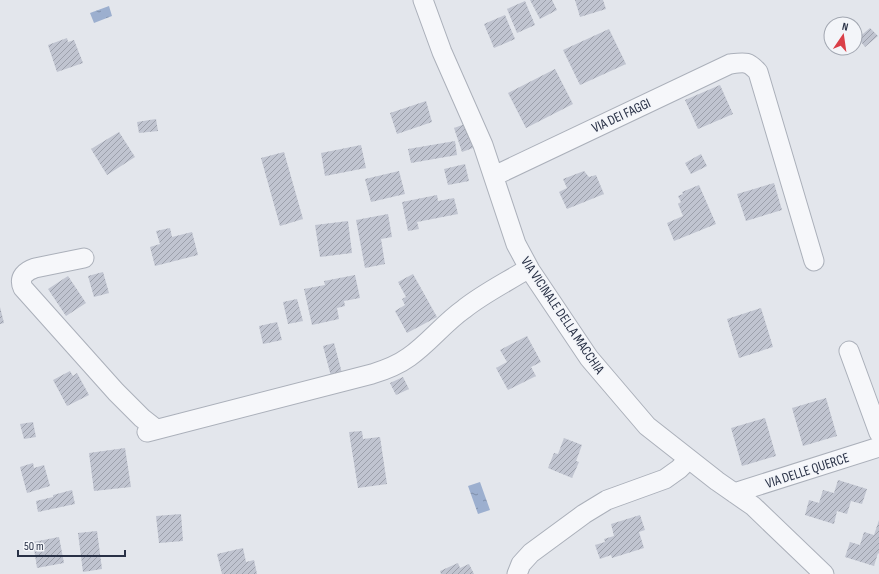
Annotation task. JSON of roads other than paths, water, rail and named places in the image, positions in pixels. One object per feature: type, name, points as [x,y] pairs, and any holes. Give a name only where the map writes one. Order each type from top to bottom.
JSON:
[{"type":"street","name":"VIA VICINALE DELLA MACCHIA","points":[[423,0],[440,46],[483,145],[512,234],[529,268],[589,358],[647,426],[734,494],[753,506],[824,574]]},
{"type":"street","name":"VIA DEI FAGGI","points":[[494,176],[730,64],[742,62],[751,65],[758,72],[814,261]]},
{"type":"street","points":[[84,258],[28,270],[24,273],[21,283],[23,288],[152,431],[372,374],[389,368],[415,353],[475,300],[529,268]]},
{"type":"street","points":[[849,351],[879,433]]},
{"type":"street","name":"VIA DELLE QUERCE","points":[[734,494],[879,447]]},
{"type":"street","points":[[517,574],[521,564],[531,553],[590,510],[607,500],[665,479],[679,469],[689,459]]},
{"type":"water","points":[[109,6],[112,16],[94,23],[90,13]]},
{"type":"water","points":[[480,482],[490,510],[478,514],[468,486]]}]
